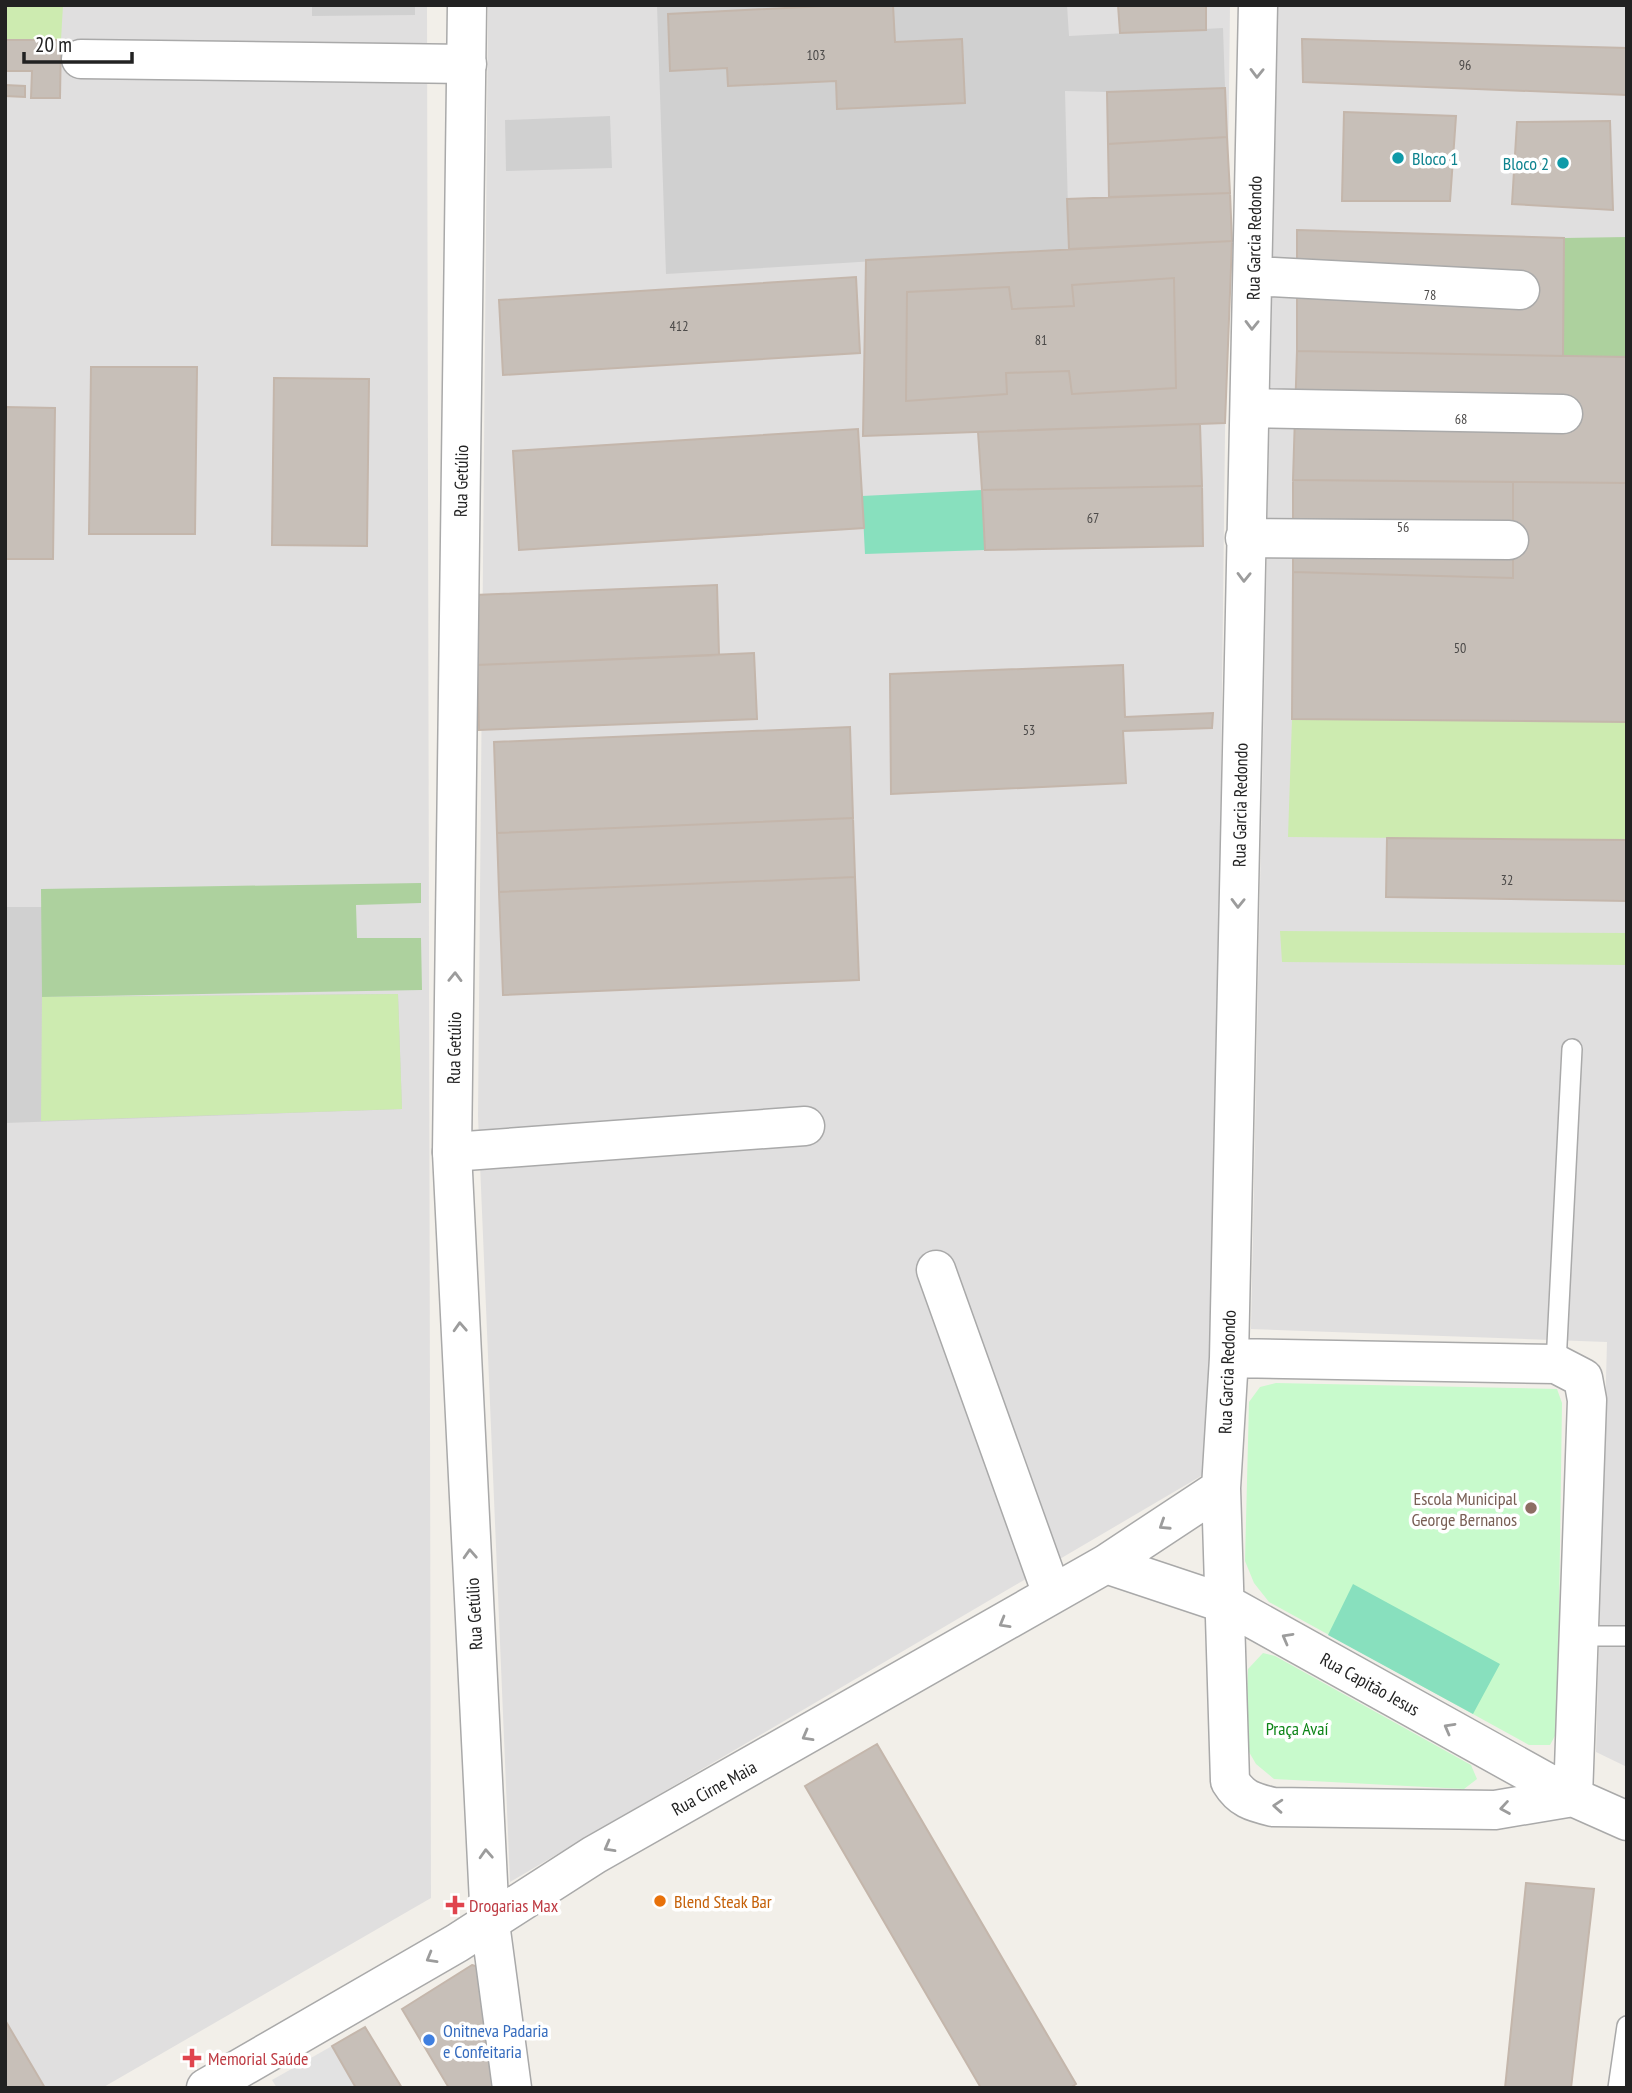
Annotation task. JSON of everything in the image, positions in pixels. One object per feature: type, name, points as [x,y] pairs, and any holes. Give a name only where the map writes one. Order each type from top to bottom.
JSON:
[{"type":"street","name":"Rua Getúlio","points":[[467,5],[452,1152],[490,1923],[512,2088]]},
{"type":"street","name":"Rua Garcia Redondo","points":[[1226,1604],[1222,1488],[1229,1358],[1258,5]]},
{"type":"street","points":[[82,59],[467,64]]},
{"type":"street","points":[[1253,276],[1520,290]]},
{"type":"street","points":[[1250,408],[1563,414]]},
{"type":"street","points":[[1245,538],[1509,540]]},
{"type":"street","points":[[452,1152],[805,1126]]},
{"type":"street","points":[[936,1270],[1052,1594]]},
{"type":"street","points":[[1226,1604],[1230,1781],[1248,1801],[1273,1807],[1495,1810],[1573,1797],[1587,1400],[1583,1378],[1556,1364],[1229,1358]]},
{"type":"street","name":"Rua Cirne Maia","points":[[206,2088],[490,1923],[594,1855],[1106,1564],[1222,1488]]},
{"type":"street","name":"Rua Capitão Jesus","points":[[1106,1564],[1226,1604],[1573,1797],[1627,1821]]},
{"type":"lane","points":[[1556,1364],[1572,1049]]},
{"type":"lane","points":[[1578,1636],[1627,1636]]},
{"type":"lane","points":[[1618,2088],[1627,2026]]},
{"type":"shaded area","points":[[5,5],[427,5],[431,1898],[102,2088],[5,2088]]},
{"type":"shaded area","points":[[312,5],[415,5],[415,15],[312,16]]},
{"type":"shaded area","points":[[488,5],[1230,5],[1213,1469],[510,1882],[478,1116]]},
{"type":"shaded area","points":[[657,5],[1067,5],[1069,36],[1223,28],[1225,88],[1065,91],[1069,249],[666,274]]},
{"type":"shaded area","points":[[1278,5],[1627,5],[1627,1767],[1596,1752],[1607,1342],[1251,1329]]},
{"type":"shaded area","points":[[610,116],[612,168],[506,171],[505,120]]},
{"type":"shaded area","points":[[5,907],[42,907],[43,997],[398,994],[402,1109],[5,1123]]},
{"type":"shaded area","points":[[332,2046],[356,2088],[277,2088],[272,2080]]},
{"type":"green space","points":[[5,5],[63,5],[61,40],[5,40]]},
{"type":"green space","points":[[1627,237],[1627,357],[1558,356],[1564,238]]},
{"type":"green space","points":[[982,490],[985,550],[865,554],[862,496]]},
{"type":"green space","points":[[1292,719],[1627,722],[1627,840],[1288,837]]},
{"type":"green space","points":[[421,883],[421,903],[356,905],[357,938],[421,938],[422,990],[42,997],[41,889]]},
{"type":"green space","points":[[1280,931],[1627,933],[1627,965],[1282,962]]},
{"type":"green space","points":[[398,994],[402,1109],[41,1121],[42,997]]},
{"type":"green space","points":[[1276,1383],[1557,1389],[1562,1403],[1558,1686],[1557,1732],[1550,1745],[1529,1745],[1269,1602],[1254,1583],[1245,1561],[1249,1402],[1260,1387]]},
{"type":"green space","points":[[1353,1584],[1500,1664],[1473,1714],[1328,1635]]},
{"type":"green space","name":"Praça Avaí","points":[[1263,1653],[1275,1656],[1471,1765],[1477,1779],[1464,1789],[1274,1779],[1256,1764],[1245,1745],[1248,1669]]},
{"type":"building","points":[[893,5],[895,42],[962,39],[965,103],[837,109],[836,81],[728,86],[727,68],[670,71],[668,14]]},
{"type":"building","points":[[1118,5],[1206,5],[1206,30],[1120,33]]},
{"type":"building","points":[[1302,39],[1627,48],[1627,95],[1303,82]]},
{"type":"building","points":[[5,40],[61,40],[60,98],[31,98],[32,71],[5,71]]},
{"type":"building","points":[[5,85],[25,86],[25,97],[5,96]]},
{"type":"building","points":[[1225,88],[1227,137],[1108,144],[1107,92]]},
{"type":"building","name":"Bloco 1","points":[[1344,112],[1456,116],[1450,201],[1342,201]]},
{"type":"building","name":"Bloco 2","points":[[1610,121],[1613,210],[1512,204],[1517,122]]},
{"type":"building","points":[[1227,137],[1230,193],[1109,197],[1108,144]]},
{"type":"building","points":[[1230,193],[1232,241],[1069,249],[1067,199]]},
{"type":"building","points":[[1297,230],[1564,238],[1563,356],[1297,351]]},
{"type":"building","points":[[1232,241],[1225,423],[863,436],[866,260]]},
{"type":"building","points":[[856,277],[860,353],[503,375],[499,300]]},
{"type":"building","points":[[1174,278],[1176,388],[1072,394],[1069,371],[1006,373],[1007,394],[906,401],[907,292],[1009,287],[1012,309],[1074,306],[1072,285]]},
{"type":"building","points":[[1297,351],[1627,357],[1627,483],[1293,480]]},
{"type":"building","points":[[91,367],[197,367],[195,534],[89,534]]},
{"type":"building","points":[[274,378],[369,379],[367,546],[272,545]]},
{"type":"building","points":[[5,407],[55,408],[53,559],[5,559]]},
{"type":"building","points":[[1200,424],[1202,486],[982,490],[978,432]]},
{"type":"building","points":[[858,429],[864,528],[519,550],[513,451]]},
{"type":"building","points":[[1293,480],[1513,482],[1513,578],[1293,572]]},
{"type":"building","points":[[1513,482],[1627,483],[1627,722],[1292,719],[1293,572],[1513,578]]},
{"type":"building","points":[[1202,486],[1203,546],[985,550],[982,490]]},
{"type":"building","points":[[717,585],[719,655],[477,665],[475,595]]},
{"type":"building","points":[[754,653],[757,719],[479,730],[477,665]]},
{"type":"building","points":[[1123,665],[1125,717],[1213,713],[1212,728],[1123,731],[1126,783],[891,794],[890,674]]},
{"type":"building","points":[[850,727],[853,818],[497,833],[494,742]]},
{"type":"building","points":[[853,818],[855,877],[499,892],[497,833]]},
{"type":"building","points":[[1387,838],[1627,840],[1627,901],[1386,897]]},
{"type":"building","points":[[855,877],[859,980],[503,995],[499,892]]},
{"type":"building","points":[[877,1744],[1076,2084],[1070,2088],[981,2088],[805,1786]]},
{"type":"building","points":[[1526,1883],[1594,1889],[1571,2088],[1505,2088]]},
{"type":"building","points":[[472,1965],[485,1969],[497,2088],[449,2088],[402,2009]]},
{"type":"building","points":[[5,2020],[45,2088],[5,2088]]},
{"type":"building","points":[[365,2027],[402,2088],[356,2088],[332,2046]]},
{"type":"place","name":"Bloco 1","points":[[1398,158]]},
{"type":"place","name":"Bloco 2","points":[[1563,163]]},
{"type":"place","name":"Escola Municipal George Bernanos","points":[[1531,1508]]},
{"type":"place","name":"Blend Steak Bar","points":[[660,1901]]},
{"type":"place","name":"Drogarias Max","points":[[455,1905]]},
{"type":"place","name":"Onitneva Padaria e Confeitaria","points":[[429,2040]]},
{"type":"place","name":"Memorial Saúde","points":[[192,2058]]}]
